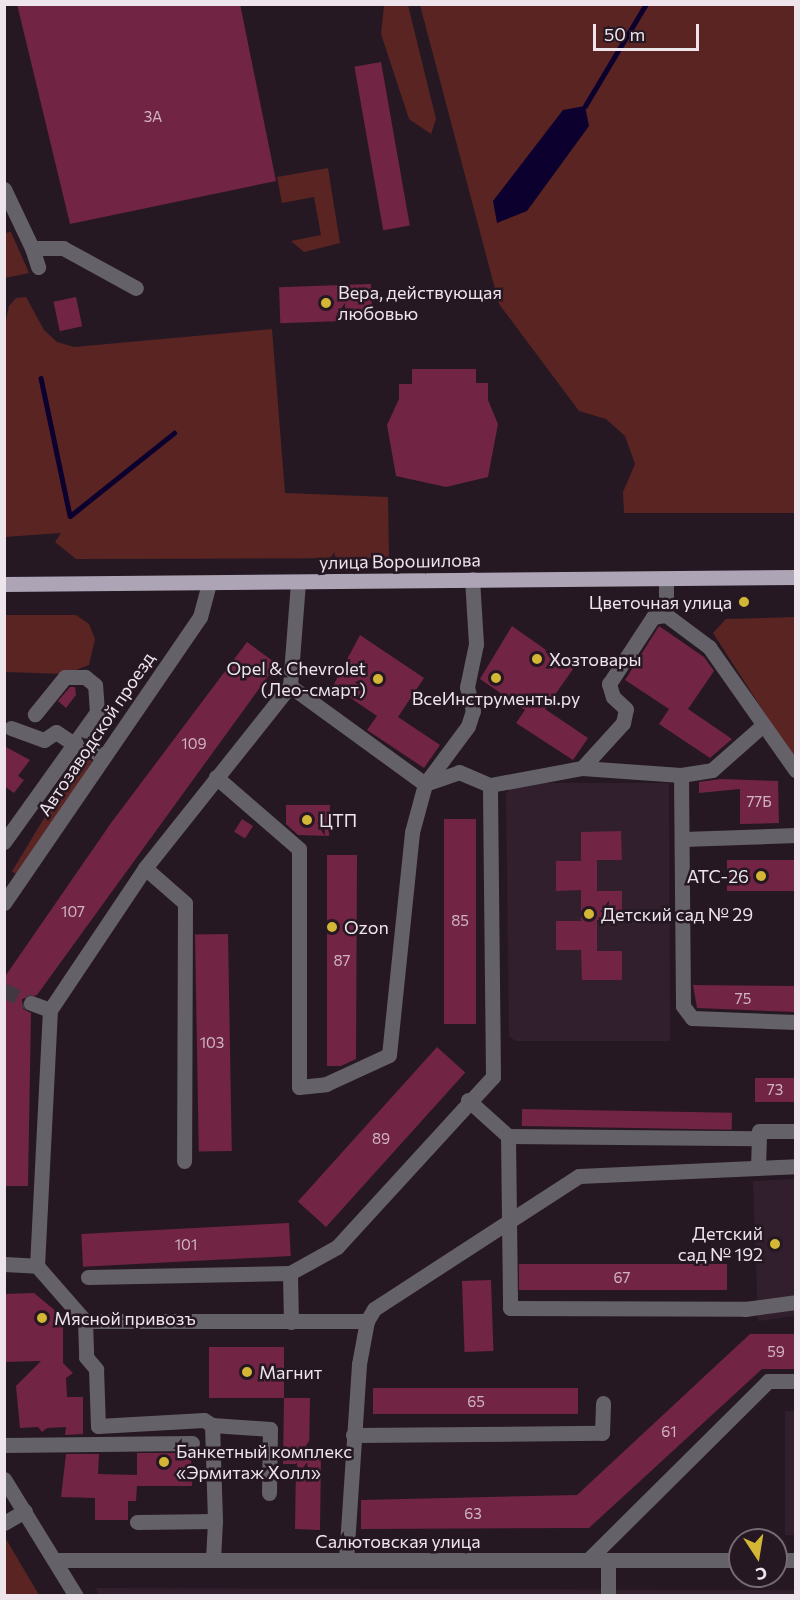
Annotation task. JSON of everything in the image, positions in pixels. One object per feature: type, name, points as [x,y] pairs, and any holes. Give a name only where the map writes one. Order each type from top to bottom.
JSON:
[{"type":"main road","name":"улица Ворошилова","points":[[4,584],[795,577]]},
{"type":"street","points":[[4,189],[32,248],[38,267]]},
{"type":"street","points":[[32,248],[63,248],[136,288]]},
{"type":"street","points":[[216,777],[299,849],[299,1087],[326,1084],[389,1055],[412,832],[425,784],[468,726],[473,711],[467,687],[476,644],[472,579]]},
{"type":"street","points":[[666,579],[666,615]]},
{"type":"street","points":[[269,1493],[270,1429],[212,1425],[204,1420],[98,1426],[96,1369],[86,1357],[85,1321],[37,1266],[50,1010],[145,868],[290,686],[298,582]]},
{"type":"street","name":"Автозаводской проезд","points":[[4,903],[200,617],[209,583]]},
{"type":"street","points":[[666,615],[709,647],[795,771]]},
{"type":"street","points":[[582,768],[623,723],[626,709],[613,697],[609,684],[612,673],[645,624],[666,615]]},
{"type":"street","points":[[4,842],[97,712],[95,686],[85,677],[65,677],[35,714]]},
{"type":"street","points":[[290,686],[425,784]]},
{"type":"street","points":[[425,784],[459,772],[490,785],[582,768],[681,775],[724,764],[764,725]]},
{"type":"street","points":[[11,728],[44,740],[56,732],[104,758]]},
{"type":"street","points":[[681,775],[683,1006],[692,1018],[795,1022]]},
{"type":"street","points":[[88,1277],[290,1273],[337,1247],[468,1100],[493,1077],[490,785]]},
{"type":"street","points":[[683,839],[795,835]]},
{"type":"street","points":[[145,868],[185,903],[184,1161]]},
{"type":"street","points":[[31,1003],[50,1010]]},
{"type":"street","points":[[468,1100],[508,1136],[756,1138]]},
{"type":"street","points":[[758,1166],[756,1138],[759,1131],[795,1131]]},
{"type":"street","points":[[508,1136],[507,1225],[510,1308],[745,1309],[795,1302]]},
{"type":"street","points":[[346,1560],[353,1435],[367,1321],[374,1309],[507,1225],[579,1176],[795,1166]]},
{"type":"street","points":[[4,1264],[37,1266]]},
{"type":"street","points":[[290,1273],[291,1322]]},
{"type":"street","points":[[85,1321],[367,1321]]},
{"type":"street","points":[[588,1560],[768,1381],[795,1381]]},
{"type":"street","points":[[353,1435],[602,1433],[603,1403]]},
{"type":"street","points":[[212,1425],[215,1521],[213,1560]]},
{"type":"street","points":[[4,1445],[192,1443]]},
{"type":"street","points":[[4,1479],[56,1560],[76,1596]]},
{"type":"street","points":[[4,1522],[25,1511]]},
{"type":"street","points":[[137,1522],[215,1521]]},
{"type":"street","name":"Салютовская улица","points":[[56,1560],[728,1560]]},
{"type":"street","points":[[608,1560],[608,1596]]},
{"type":"shaded area","points":[[384,5],[408,5],[436,119],[431,134],[409,119],[381,34]]},
{"type":"shaded area","points":[[420,5],[795,5],[795,513],[624,513],[623,492],[635,464],[625,436],[606,419],[579,411],[499,304]]},
{"type":"shaded area","points":[[585,106],[589,126],[527,211],[497,223],[493,201],[563,110]]},
{"type":"shaded area","points":[[328,168],[340,243],[304,252],[291,241],[321,235],[314,197],[282,203],[277,177]]},
{"type":"shaded area","points":[[11,232],[29,273],[5,278],[5,233]]},
{"type":"shaded area","points":[[26,297],[44,330],[57,342],[74,347],[272,329],[285,493],[388,497],[389,558],[76,559],[55,542],[61,533],[5,537],[5,325],[9,306],[16,298]]},
{"type":"shaded area","points":[[5,615],[76,615],[89,624],[95,639],[89,665],[65,674],[5,672]]},
{"type":"shaded area","points":[[795,617],[795,760],[713,633],[726,619]]},
{"type":"shaded area","points":[[82,755],[92,761],[22,878],[12,872]]},
{"type":"shaded area","name":"Детский сад № 29","points":[[516,783],[669,783],[670,1041],[515,1041],[509,1036],[506,793]]},
{"type":"shaded area","name":"Детский сад № 192","points":[[795,1179],[795,1316],[758,1321],[753,1181]]},
{"type":"shaded area","points":[[785,1411],[795,1411],[795,1535],[788,1535],[788,1528],[785,1528]]},
{"type":"shaded area","points":[[6,1539],[39,1595],[5,1595]]},
{"type":"shaded area","points":[[96,1588],[795,1590],[796,1595],[100,1596]]},
{"type":"building","points":[[17,4],[240,4],[276,181],[70,224]]},
{"type":"building","points":[[381,62],[410,225],[383,230],[354,67]]},
{"type":"building","name":"Вера, действующая любовью","points":[[371,284],[372,320],[280,323],[279,287]]},
{"type":"building","points":[[76,297],[82,326],[60,331],[54,302]]},
{"type":"building","points":[[412,369],[476,369],[476,383],[488,383],[488,400],[498,424],[488,477],[446,487],[396,476],[387,425],[399,399],[399,384],[412,384]]},
{"type":"building","points":[[512,626],[573,669],[545,709],[588,738],[573,760],[516,723],[525,710],[480,679]]},
{"type":"building","points":[[659,626],[704,657],[714,671],[688,709],[732,739],[710,758],[659,724],[669,709],[625,680]]},
{"type":"building","points":[[360,635],[424,678],[398,717],[440,745],[424,768],[367,730],[377,716],[333,686]]},
{"type":"building","points":[[247,642],[277,664],[37,995],[22,999],[23,1009],[31,1013],[28,1186],[4,1186],[4,978],[111,823]]},
{"type":"building","points":[[70,687],[75,687],[76,695],[66,708],[58,701]]},
{"type":"building","points":[[4,746],[30,760],[18,776],[24,780],[14,793],[4,786]]},
{"type":"building","points":[[721,779],[778,781],[779,823],[740,824],[740,789],[699,793],[699,782]]},
{"type":"building","name":"ЦТП","points":[[286,805],[330,805],[329,836],[298,835],[286,824]]},
{"type":"building","points":[[242,819],[253,826],[245,839],[234,832]]},
{"type":"building","points":[[444,819],[476,819],[476,1024],[444,1024]]},
{"type":"building","points":[[621,831],[622,860],[597,860],[597,891],[622,891],[622,920],[597,920],[597,951],[622,951],[622,980],[582,980],[581,950],[556,950],[556,921],[581,921],[581,890],[556,891],[556,861],[581,861],[581,832]]},
{"type":"building","points":[[327,855],[357,855],[356,1059],[341,1066],[327,1066]]},
{"type":"building","name":"АТС-26","points":[[727,860],[795,860],[795,891],[727,891]]},
{"type":"building","points":[[228,934],[232,1151],[199,1152],[195,935]]},
{"type":"building","points":[[693,985],[795,986],[795,1012],[697,1008]]},
{"type":"building","points":[[437,1047],[465,1072],[326,1227],[298,1202]]},
{"type":"building","points":[[755,1078],[795,1078],[795,1102],[755,1102]]},
{"type":"building","points":[[522,1109],[732,1113],[732,1130],[522,1126]]},
{"type":"building","points":[[289,1223],[291,1256],[83,1267],[81,1234]]},
{"type":"building","points":[[519,1264],[727,1264],[727,1290],[519,1290]]},
{"type":"building","points":[[491,1280],[493,1351],[464,1352],[462,1281]]},
{"type":"building","points":[[34,1293],[63,1317],[63,1363],[73,1373],[66,1378],[67,1397],[83,1397],[83,1434],[65,1435],[66,1427],[47,1428],[42,1432],[38,1427],[20,1428],[16,1386],[41,1361],[4,1362],[4,1294]]},
{"type":"building","points":[[750,1334],[795,1334],[795,1369],[762,1369],[589,1528],[361,1529],[361,1500],[577,1495]]},
{"type":"building","name":"Магнит","points":[[209,1347],[284,1347],[284,1398],[209,1398]]},
{"type":"building","points":[[373,1388],[578,1388],[578,1414],[373,1414]]},
{"type":"building","points":[[284,1398],[310,1398],[309,1458],[321,1457],[320,1530],[295,1529],[296,1464],[283,1464]]},
{"type":"building","points":[[137,1453],[191,1453],[192,1486],[137,1486],[136,1501],[128,1501],[128,1520],[95,1520],[95,1498],[61,1497],[66,1454],[99,1454],[98,1474],[137,1475]]},
{"type":"waterway","points":[[585,106],[646,4]]},
{"type":"waterway","points":[[41,378],[70,516],[174,433]]},
{"type":"tunnel","points":[[4,990],[31,1003]]},
{"type":"place","name":"Вера, действующая любовью","points":[[326,303]]},
{"type":"place","name":"Цветочная улица","points":[[744,602]]},
{"type":"place","name":"Хозтовары","points":[[537,659]]},
{"type":"place","name":"ВсеИнструменты.ру","points":[[496,678]]},
{"type":"place","name":"Opel & Chevrolet (Лео-смарт)","points":[[378,679]]},
{"type":"place","name":"ЦТП","points":[[307,820]]},
{"type":"place","name":"АТС-26","points":[[761,876]]},
{"type":"place","name":"Детский сад № 29","points":[[589,914]]},
{"type":"place","name":"Ozon","points":[[332,927]]},
{"type":"place","name":"Детский сад № 192","points":[[775,1244]]},
{"type":"place","name":"Мясной привозъ","points":[[42,1318]]},
{"type":"place","name":"Магнит","points":[[247,1372]]},
{"type":"place","name":"Банкетный комплекс «Эрмитаж Холл»","points":[[164,1462]]}]
